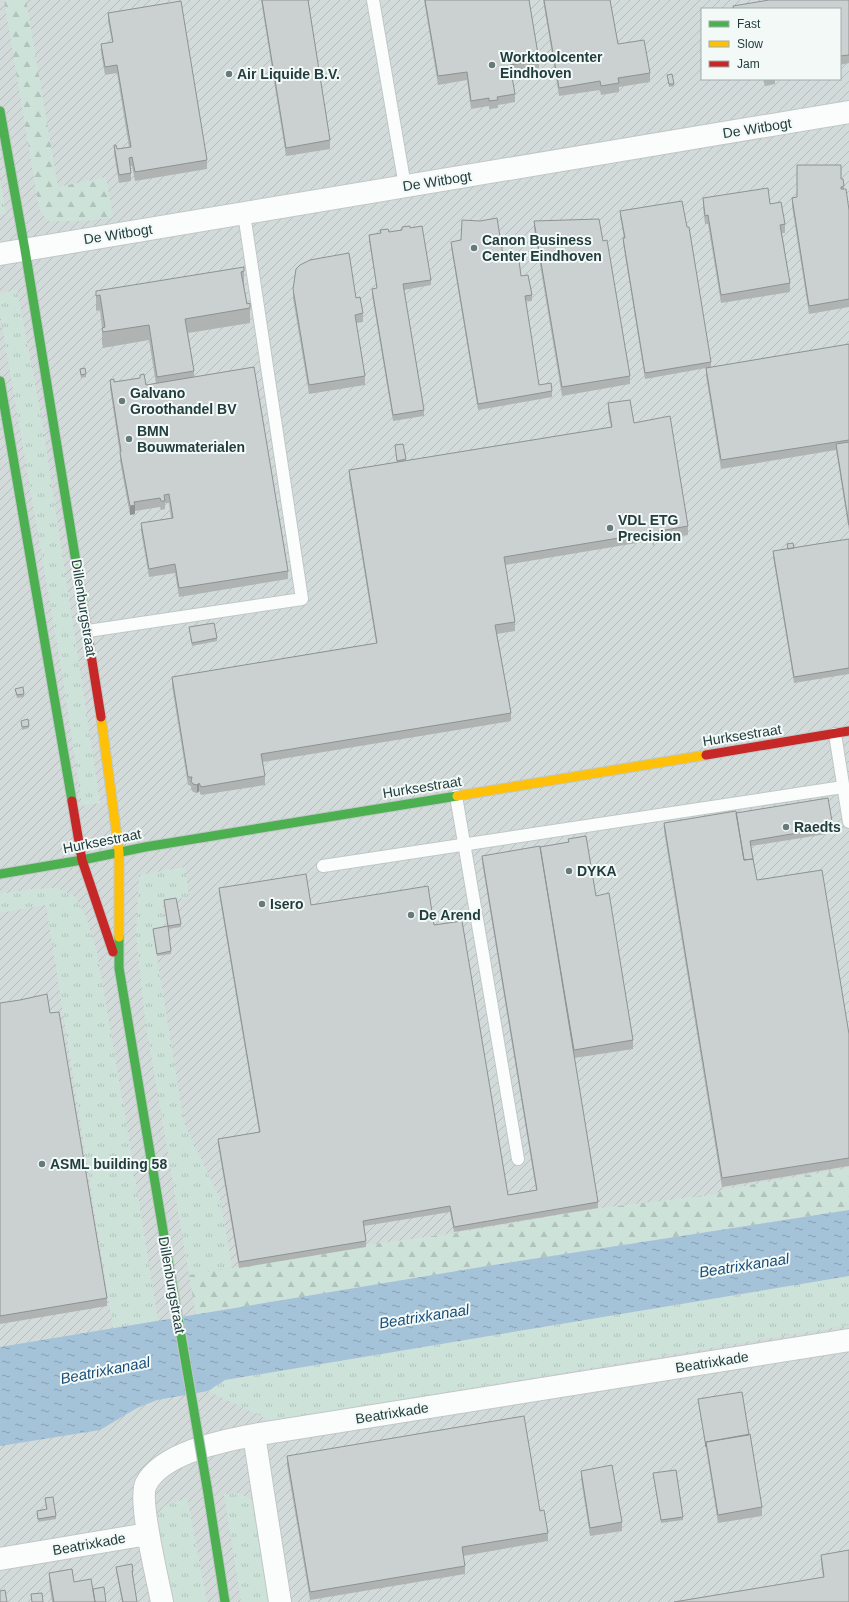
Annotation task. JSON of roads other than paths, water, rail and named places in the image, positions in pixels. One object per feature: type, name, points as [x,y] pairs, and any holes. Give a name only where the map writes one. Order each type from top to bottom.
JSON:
[{"type":"street","name":"Dillenburgstraat","points":[[0,111],[25,250],[88,631],[119,852],[119,968]]},
{"type":"street","name":"De Witbogt","points":[[25,250],[849,112]]},
{"type":"street","points":[[0,254],[25,250]]},
{"type":"street","name":"Dillenburgstraat","points":[[0,381],[82,860],[119,968],[226,1602]]},
{"type":"street","name":"Hurksestraat","points":[[0,874],[119,852],[849,731]]},
{"type":"street","name":"Beatrixkade","points":[[0,1559],[148,1534],[144,1508],[145,1486],[155,1470],[183,1454],[220,1442],[254,1435],[849,1340]]},
{"type":"street","points":[[254,1435],[280,1602]]},
{"type":"street","points":[[148,1534],[162,1602]]},
{"type":"lane","points":[[373,0],[405,186]]},
{"type":"lane","points":[[88,631],[302,599],[244,214]]},
{"type":"lane","points":[[835,734],[849,822]]},
{"type":"lane","points":[[323,866],[843,787]]},
{"type":"lane","points":[[456,796],[518,1159]]},
{"type":"water","name":"Beatrixkanaal","points":[[849,1210],[849,1276],[225,1380],[208,1391],[157,1400],[137,1408],[100,1430],[0,1446],[0,1347],[481,1267]]},
{"type":"place","name":"Worktoolcenter Eindhoven","points":[[492,65]]},
{"type":"place","name":"Air Liquide B.V.","points":[[229,74]]},
{"type":"place","name":"Canon Business Center Eindhoven","points":[[474,248]]},
{"type":"place","name":"Galvano Groothandel BV","points":[[122,401]]},
{"type":"place","name":"BMN Bouwmaterialen","points":[[129,439]]},
{"type":"place","name":"VDL ETG Precision","points":[[610,528]]},
{"type":"place","name":"Raedts","points":[[786,827]]},
{"type":"place","name":"DYKA","points":[[569,871]]},
{"type":"place","name":"Isero","points":[[262,904]]},
{"type":"place","name":"De Arend","points":[[411,915]]},
{"type":"place","name":"ASML building 58","points":[[42,1164]]}]
